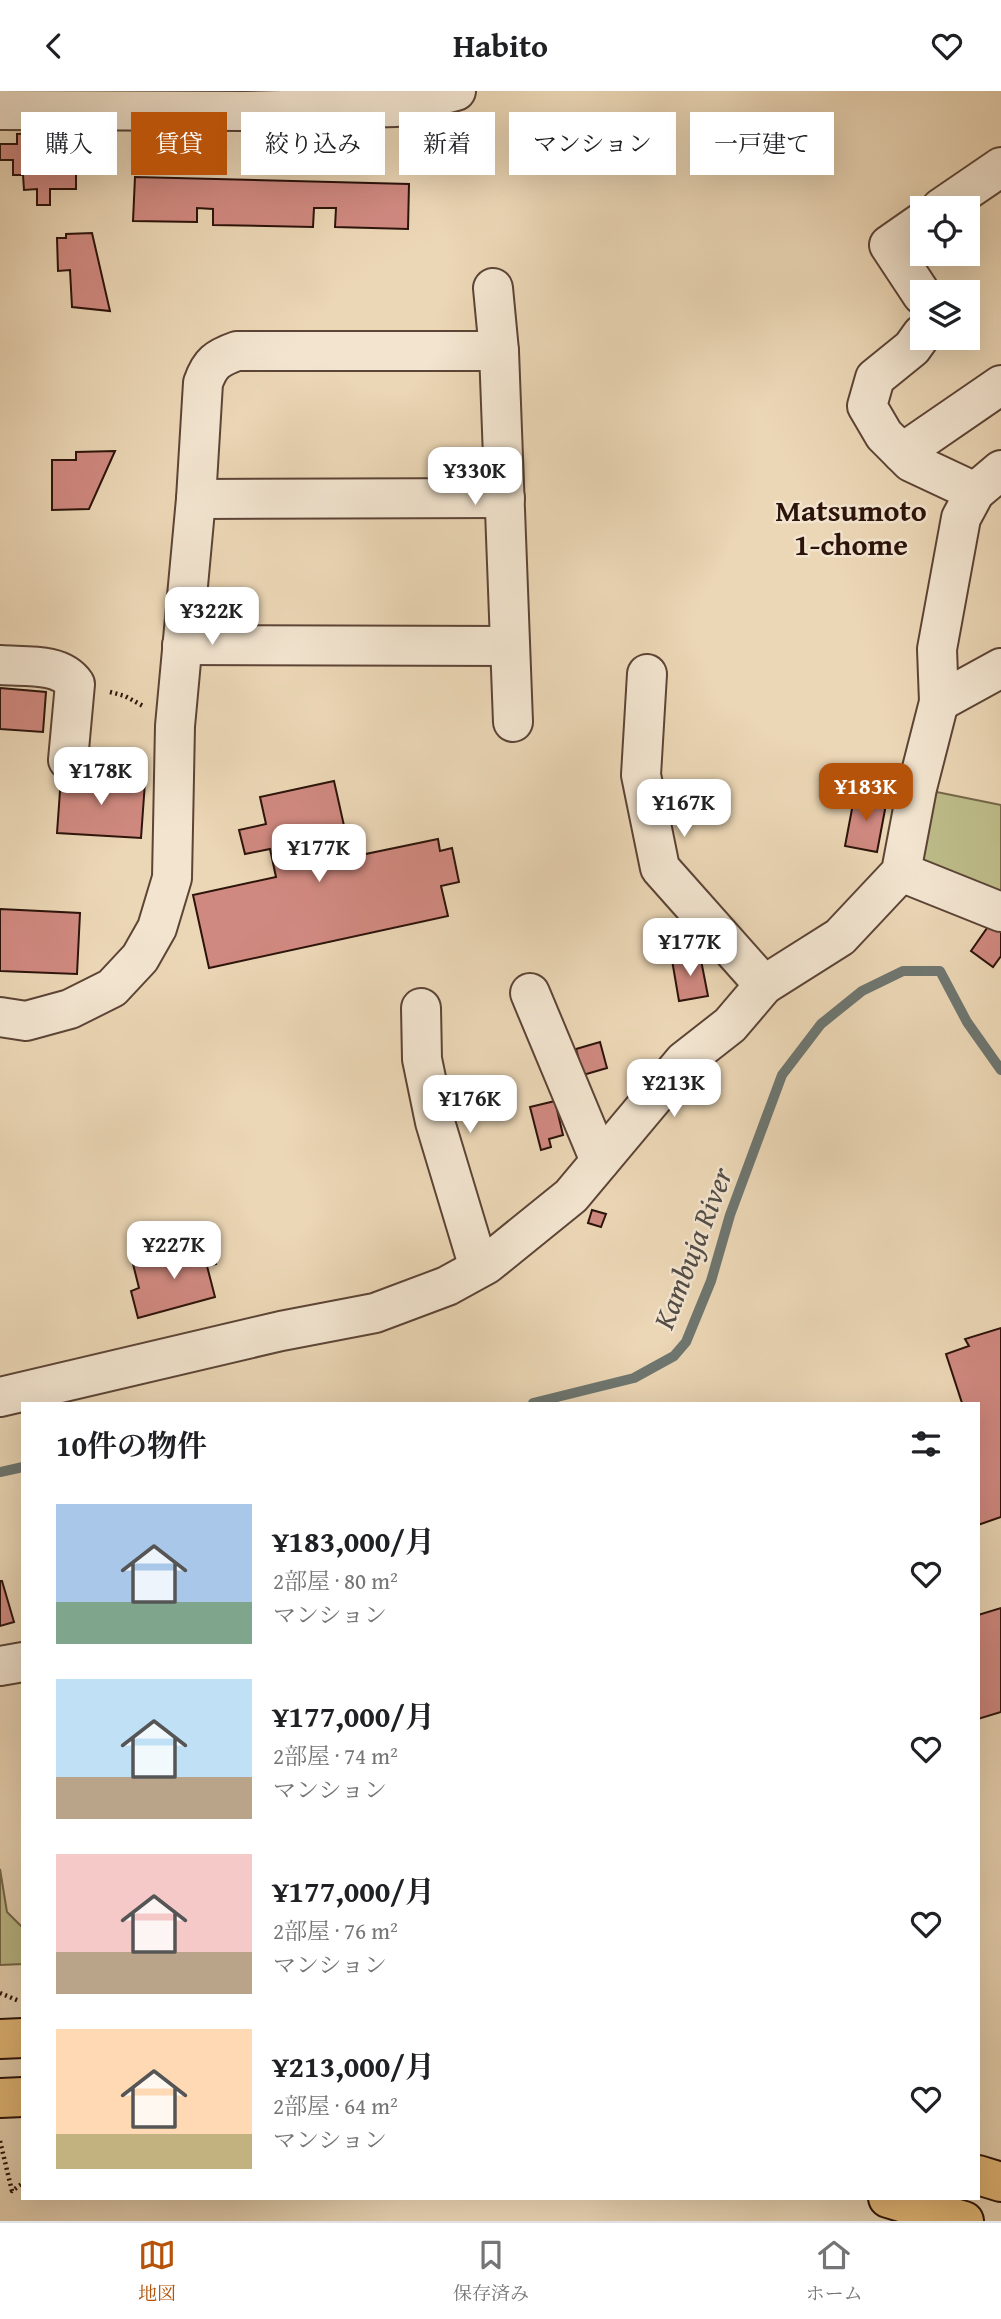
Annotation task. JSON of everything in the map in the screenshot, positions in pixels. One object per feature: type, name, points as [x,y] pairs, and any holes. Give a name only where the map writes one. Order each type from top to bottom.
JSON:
[{"type":"main road","points":[[0,2039],[21,2038]]},
{"type":"main road","points":[[0,2098],[21,2097]]},
{"type":"main road","points":[[980,2176],[1001,2182]]},
{"type":"main road","points":[[895,2200],[964,2221]]},
{"type":"street","points":[[0,110],[244,101],[396,107],[451,92]]},
{"type":"street","points":[[959,196],[1001,167]]},
{"type":"street","points":[[910,231],[889,246],[912,280]]},
{"type":"street","points":[[493,288],[499,351],[513,722]]},
{"type":"street","points":[[0,1397],[281,1331],[375,1313],[447,1286],[479,1268],[571,1196],[684,1061],[730,1025],[764,985],[839,937],[901,872],[917,788],[939,702],[937,649],[961,518],[988,481],[911,462],[884,435],[867,406],[875,378],[910,350]]},
{"type":"street","points":[[0,1017],[26,1021],[70,1009],[112,988],[140,958],[157,928],[172,878],[175,726],[196,499],[203,383],[209,367],[217,358],[237,351],[499,351]]},
{"type":"street","points":[[902,453],[1001,384]]},
{"type":"street","points":[[196,499],[505,498]]},
{"type":"street","points":[[182,645],[510,646]]},
{"type":"street","points":[[0,665],[53,669],[69,676],[75,684],[68,759]]},
{"type":"street","points":[[939,702],[1001,668]]},
{"type":"street","points":[[647,674],[641,775],[660,868],[764,985]]},
{"type":"street","points":[[901,872],[1001,912]]},
{"type":"street","points":[[530,993],[600,1161]]},
{"type":"street","points":[[421,1008],[422,1059],[435,1122],[479,1268]]},
{"type":"street","points":[[0,1666],[21,1662]]},
{"type":"path","points":[[0,1993],[21,2001]]},
{"type":"path","points":[[0,2141],[12,2191],[21,2184]]},
{"type":"shaded area","points":[[917,788],[1001,805],[1001,912],[901,872]]},
{"type":"shaded area","points":[[0,1869],[7,1912],[21,1926],[21,1964],[0,1965]]},
{"type":"building","points":[[17,134],[21,134],[21,175],[13,175],[13,160],[0,160],[0,144],[17,144]]},
{"type":"building","points":[[23,175],[76,175],[76,189],[50,189],[50,205],[37,205],[37,189],[24,190]]},
{"type":"building","points":[[135,177],[409,184],[408,229],[335,227],[336,208],[314,208],[313,227],[213,225],[213,209],[197,208],[197,222],[133,221]]},
{"type":"building","points":[[92,233],[110,311],[72,307],[70,270],[58,271],[57,238],[66,238],[66,234]]},
{"type":"building","points":[[115,451],[89,509],[52,510],[52,460],[76,460],[76,452]]},
{"type":"building","points":[[0,688],[46,692],[43,732],[0,729]]},
{"type":"building","points":[[61,777],[145,782],[141,838],[57,833]]},
{"type":"building","points":[[334,781],[351,857],[438,839],[440,851],[452,848],[459,882],[441,886],[448,916],[209,968],[193,895],[276,877],[270,849],[245,854],[239,830],[266,824],[260,797]]},
{"type":"building","points":[[855,793],[887,799],[877,852],[845,846]]},
{"type":"building","points":[[0,909],[80,913],[77,974],[0,971]]},
{"type":"building","points":[[992,921],[1001,928],[1001,956],[993,967],[971,951]]},
{"type":"building","points":[[700,955],[708,996],[679,1001],[672,960]]},
{"type":"building","points":[[600,1042],[607,1068],[583,1075],[576,1049]]},
{"type":"building","points":[[555,1101],[563,1135],[549,1139],[551,1147],[541,1150],[530,1107]]},
{"type":"building","points":[[592,1210],[606,1214],[601,1227],[588,1223]]},
{"type":"building","points":[[211,1243],[216,1264],[207,1266],[215,1297],[138,1318],[131,1291],[139,1288],[133,1264]]},
{"type":"building","points":[[1001,1328],[1001,1517],[980,1524],[980,1402],[962,1402],[946,1354],[969,1346],[965,1339]]},
{"type":"building","points":[[0,1581],[14,1622],[0,1626]]},
{"type":"building","points":[[1001,1608],[1001,1712],[980,1718],[980,1614]]},
{"type":"waterway","name":"Kambuja River","points":[[537,1402],[634,1378],[674,1356],[686,1342],[711,1281],[730,1215],[782,1075],[821,1024],[862,991],[903,971],[940,971],[967,1022],[1001,1070]]},
{"type":"waterway","name":"Kambuja River","points":[[0,1472],[21,1467]]},
{"type":"district","name":"Matsumoto 1-chome","points":[[851,527]]}]
